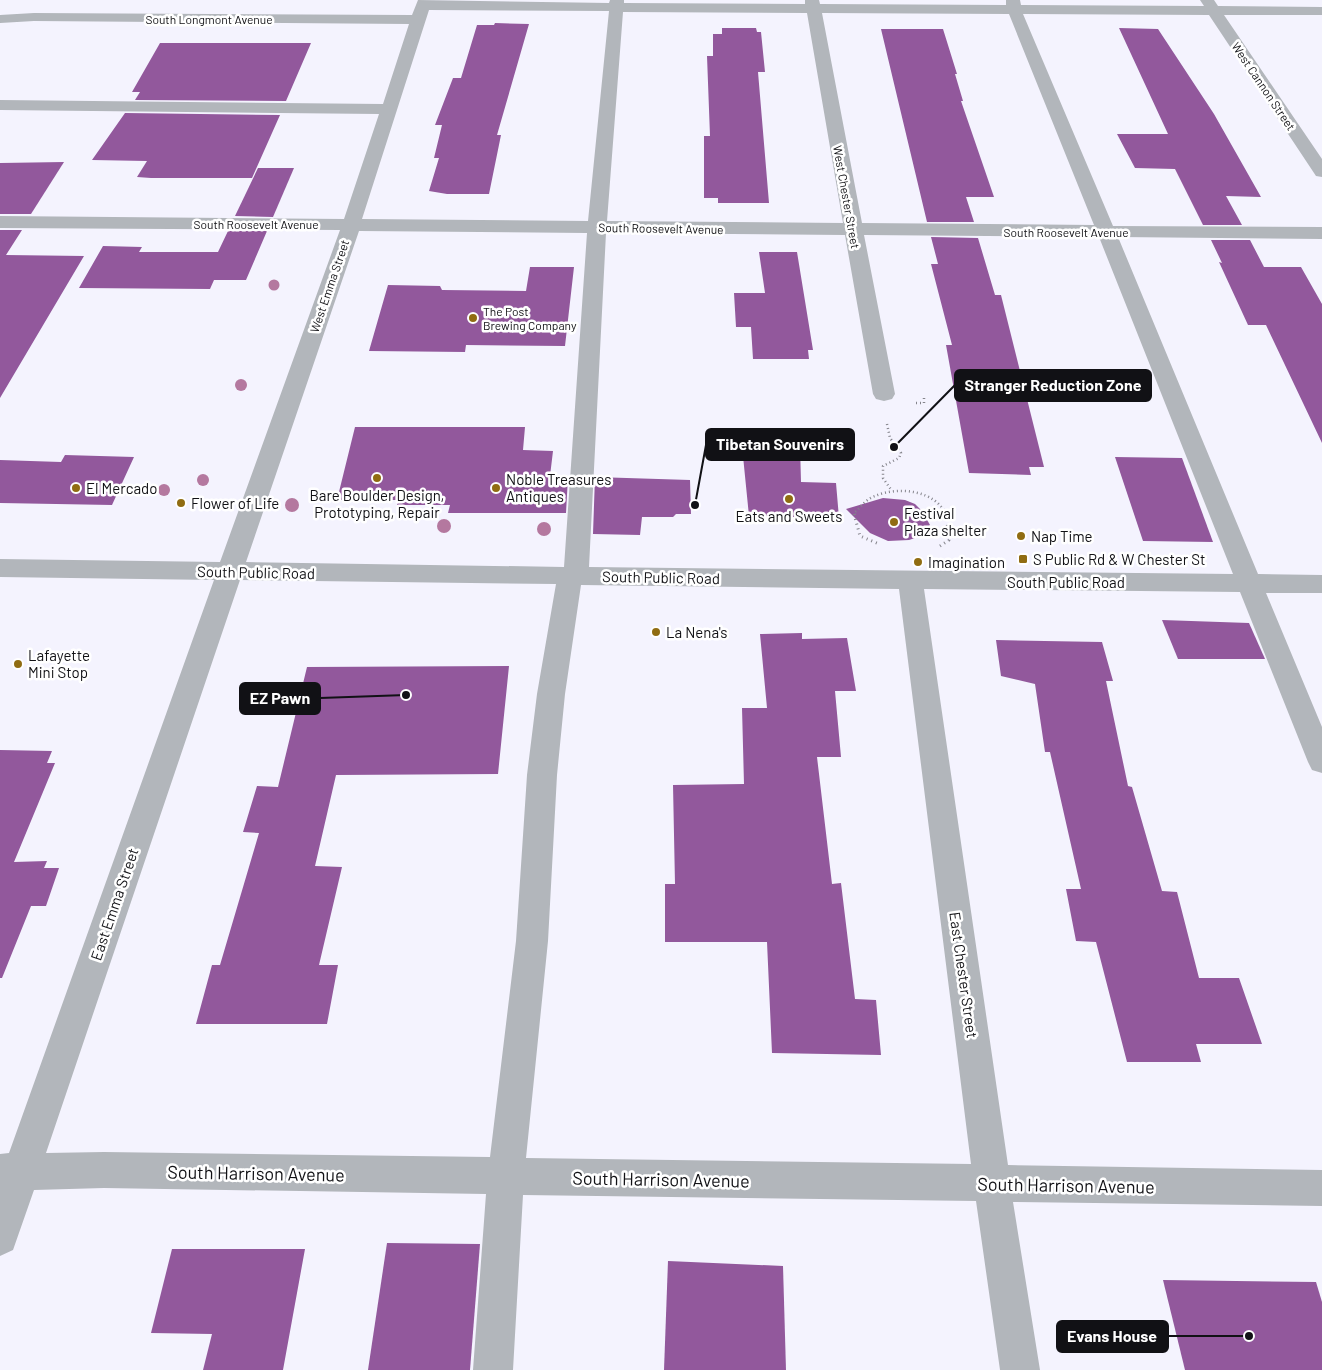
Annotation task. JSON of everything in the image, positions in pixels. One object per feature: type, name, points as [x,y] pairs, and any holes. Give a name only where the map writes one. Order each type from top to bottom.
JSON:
[{"type":"street","points":[[19,18],[34,0]]},
{"type":"street","points":[[492,1370],[506,1177],[532,940],[544,757],[551,694],[573,576],[597,228],[616,3]]},
{"type":"street","name":"South Longmont Avenue","points":[[0,19],[616,3],[1210,5],[1322,11]]},
{"type":"street","name":"West Chester Street","points":[[813,4],[884,394]]},
{"type":"street","points":[[1014,5],[1322,762]]},
{"type":"street","name":"West Cannon Street","points":[[1210,5],[1322,172]]},
{"type":"street","name":"West Emma Street","points":[[229,571],[351,225],[422,9]]},
{"type":"street","points":[[0,105],[389,108]]},
{"type":"street","name":"South Roosevelt Avenue","points":[[0,222],[1322,233]]},
{"type":"street","name":"South Public Road","points":[[0,568],[1322,584]]},
{"type":"street","name":"East Emma Street","points":[[0,1237],[10,1172],[229,571]]},
{"type":"street","name":"East Chester Street","points":[[910,579],[992,1184],[1020,1370]]},
{"type":"street","name":"South Harrison Avenue","points":[[10,1172],[104,1170],[1322,1188]]},
{"type":"path","points":[[916,403],[924,403],[924,395]]},
{"type":"path","points":[[889,420],[887,426],[890,438],[901,452],[899,458],[883,466],[883,478],[892,491]]},
{"type":"path","points":[[885,547],[860,536],[854,513],[869,498],[892,491],[920,494],[939,504],[950,527],[949,540],[934,551]]},
{"type":"building","points":[[495,23],[529,24],[497,135],[501,135],[489,194],[447,194],[429,191],[439,158],[434,158],[442,125],[435,125],[453,78],[461,78],[477,25],[494,25]]},
{"type":"building","points":[[722,28],[756,28],[757,32],[761,32],[765,72],[758,72],[769,203],[718,203],[718,198],[704,198],[704,136],[710,136],[707,56],[713,56],[713,34],[722,34]]},
{"type":"building","points":[[1119,28],[1158,29],[1214,114],[1261,197],[1226,196],[1242,225],[1203,225],[1175,169],[1135,168],[1117,134],[1168,134]]},
{"type":"building","points":[[881,29],[943,29],[957,74],[955,74],[963,101],[961,101],[994,197],[966,197],[974,222],[927,222]]},
{"type":"building","points":[[160,43],[311,43],[286,101],[135,100],[140,92],[132,92]]},
{"type":"building","points":[[125,113],[280,115],[252,178],[151,178],[137,177],[147,161],[92,160]]},
{"type":"building","points":[[64,162],[31,214],[0,214],[0,163]]},
{"type":"building","points":[[258,168],[294,168],[273,217],[235,216]]},
{"type":"building","points":[[0,230],[22,230],[6,255],[84,256],[0,398]]},
{"type":"building","points":[[228,231],[267,231],[246,280],[214,280],[210,289],[79,288],[103,246],[142,247],[139,252],[218,252]]},
{"type":"building","points":[[931,237],[978,238],[995,295],[1001,295],[1044,467],[1029,467],[1031,475],[969,473],[946,345],[952,345],[931,264],[938,264]]},
{"type":"building","points":[[1211,240],[1250,240],[1264,267],[1301,267],[1322,304],[1322,443],[1266,325],[1248,325]]},
{"type":"building","points":[[759,252],[797,252],[813,350],[808,350],[809,359],[753,359],[751,327],[736,327],[734,293],[765,293]]},
{"type":"building","name":"The Post Brewing Company","points":[[530,267],[574,267],[565,346],[466,345],[465,352],[369,351],[388,285],[440,286],[442,290],[526,291]]},
{"type":"building","points":[[355,427],[525,427],[523,450],[553,451],[550,476],[568,477],[566,513],[448,513],[450,505],[397,505],[399,500],[337,500]]},
{"type":"building","points":[[741,436],[794,437],[794,446],[800,446],[801,482],[836,483],[839,518],[749,516]]},
{"type":"building","points":[[65,455],[134,457],[112,505],[0,503],[0,460],[61,462]]},
{"type":"building","points":[[1115,457],[1182,458],[1213,542],[1143,541]]},
{"type":"building","points":[[595,477],[690,480],[691,514],[676,514],[673,517],[642,517],[640,535],[593,534]]},
{"type":"building","name":"Festival Plaza shelter","points":[[883,498],[905,500],[915,504],[922,511],[930,525],[918,537],[909,540],[888,541],[870,533],[846,509]]},
{"type":"building","points":[[1162,620],[1249,623],[1265,659],[1178,659]]},
{"type":"building","points":[[802,633],[802,639],[847,638],[856,691],[835,691],[841,757],[817,757],[832,884],[841,883],[855,999],[876,1000],[881,1055],[772,1053],[767,942],[665,942],[665,884],[675,884],[673,785],[744,784],[742,708],[767,708],[760,634]]},
{"type":"building","points":[[996,640],[1102,642],[1113,681],[1106,681],[1128,786],[1132,787],[1162,891],[1177,892],[1199,978],[1239,978],[1262,1044],[1196,1044],[1201,1062],[1127,1062],[1096,942],[1076,941],[1066,889],[1081,889],[1050,752],[1045,752],[1035,684],[1001,676]]},
{"type":"building","points":[[509,666],[498,774],[336,775],[315,866],[342,867],[319,965],[338,965],[327,1024],[196,1024],[212,965],[220,965],[259,833],[243,832],[257,786],[278,787],[307,667]]},
{"type":"building","points":[[0,750],[52,751],[47,763],[55,763],[14,862],[47,861],[44,868],[59,868],[46,906],[31,906],[2,978],[0,978]]},
{"type":"building","points":[[387,1243],[480,1244],[470,1370],[368,1370]]},
{"type":"building","points":[[172,1249],[305,1249],[283,1370],[203,1370],[212,1334],[151,1333]]},
{"type":"building","points":[[668,1261],[783,1266],[786,1370],[664,1370]]},
{"type":"building","points":[[1163,1280],[1316,1282],[1322,1302],[1322,1370],[1185,1370]]},
{"type":"place","name":"The Post Brewing Company","points":[[473,318]]},
{"type":"place","name":"Stranger Reduction Zone","points":[[894,447]]},
{"type":"place","name":"Bare Boulder Design, Prototyping, Repair","points":[[377,478]]},
{"type":"place","name":"El Mercado","points":[[76,488]]},
{"type":"place","name":"Noble Treasures Antiques","points":[[496,488]]},
{"type":"place","name":"Eats and Sweets","points":[[789,499]]},
{"type":"place","name":"Flower of Life","points":[[181,503]]},
{"type":"place","name":"Tibetan Souvenirs","points":[[695,505]]},
{"type":"place","name":"Festival Plaza shelter","points":[[894,522]]},
{"type":"place","name":"Nap Time","points":[[1021,536]]},
{"type":"place","name":"S Public Rd & W Chester St","points":[[1023,559]]},
{"type":"place","name":"Imagination","points":[[918,562]]},
{"type":"place","name":"La Nena's","points":[[656,632]]},
{"type":"place","name":"Lafayette Mini Stop","points":[[18,664]]},
{"type":"place","name":"EZ Pawn","points":[[406,695]]},
{"type":"place","name":"Evans House","points":[[1249,1336]]}]
